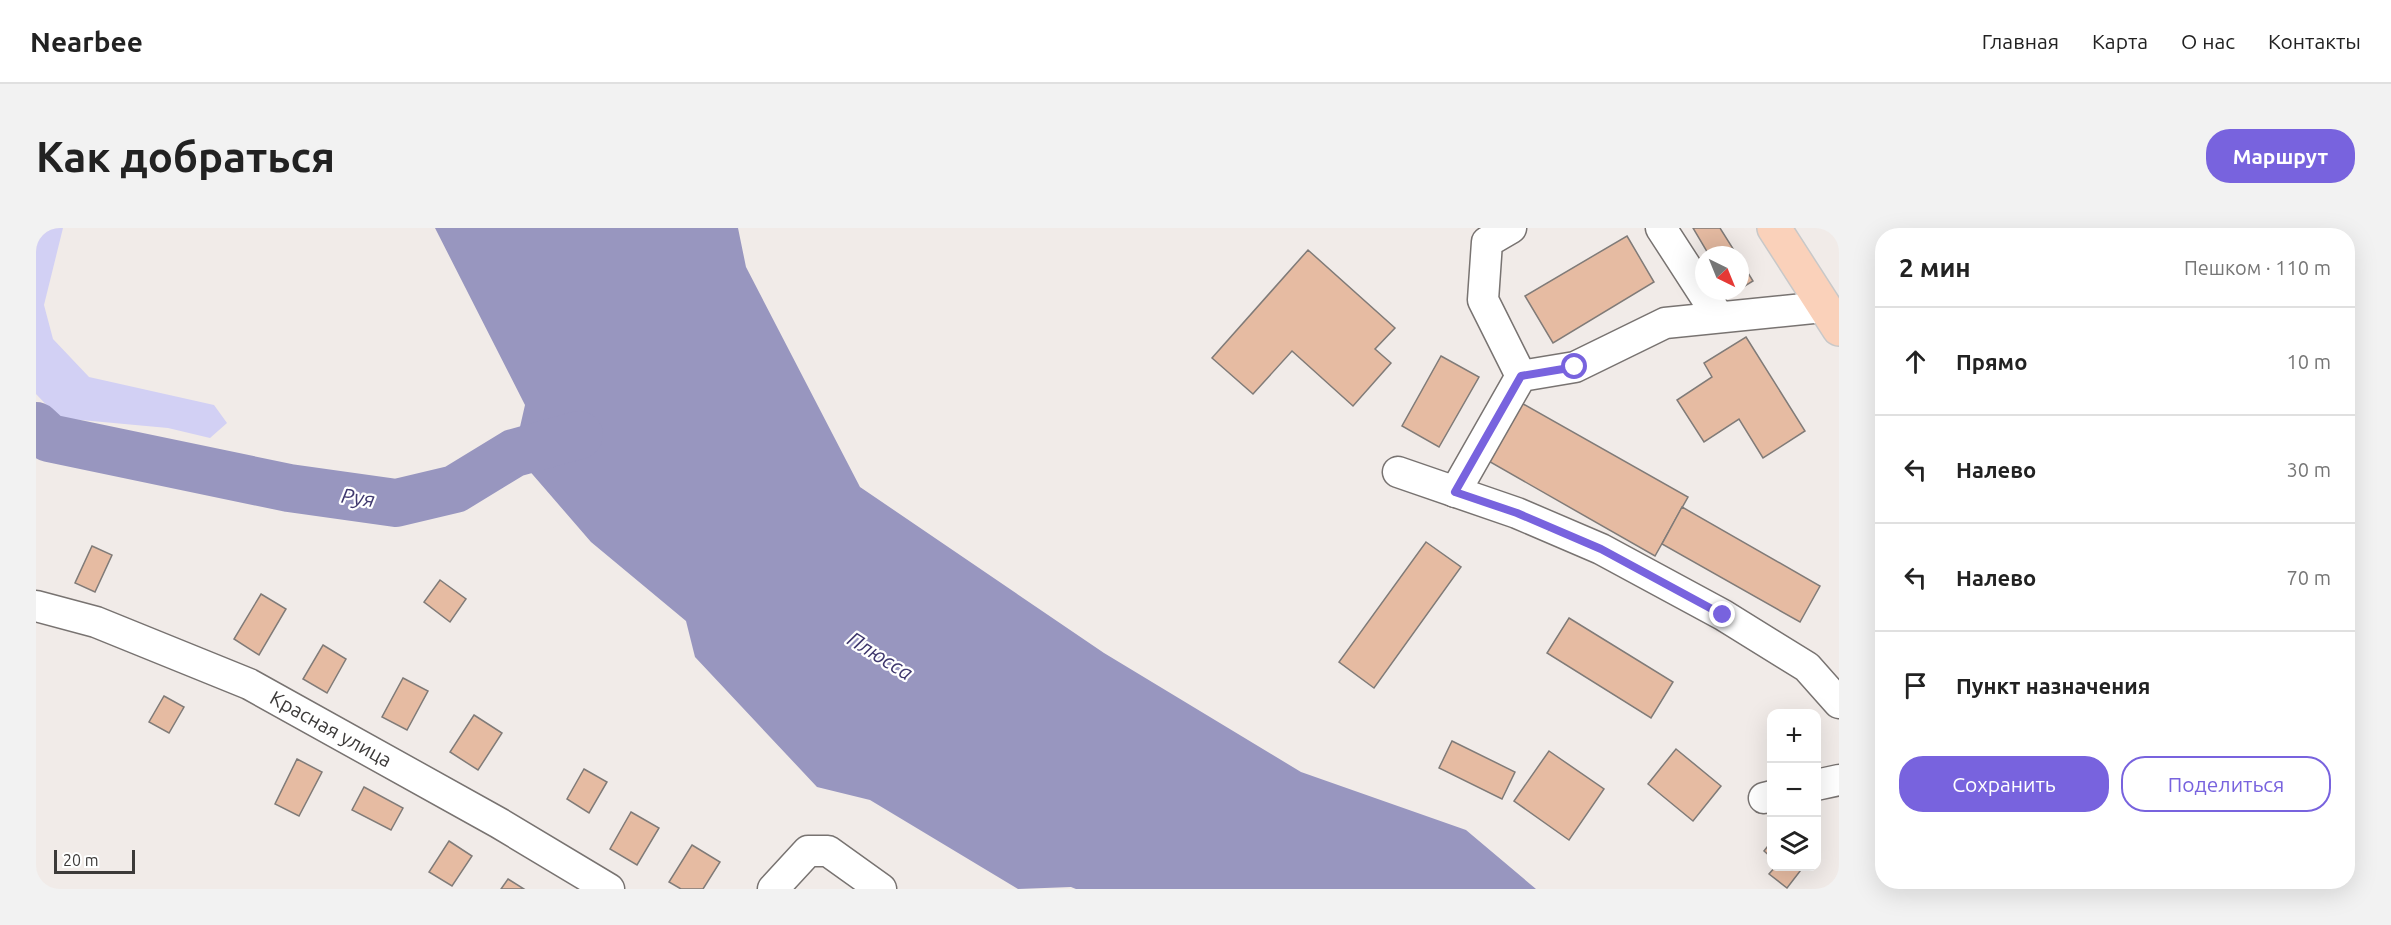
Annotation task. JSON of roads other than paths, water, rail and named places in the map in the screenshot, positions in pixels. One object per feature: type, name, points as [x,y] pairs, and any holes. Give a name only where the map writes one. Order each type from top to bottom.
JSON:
[{"type":"main road","points":[[1774,228],[1831,318]]},
{"type":"street","points":[[1511,228],[1487,242],[1483,300],[1521,376]]},
{"type":"street","points":[[1661,228],[1718,316]]},
{"type":"street","points":[[1521,376],[1575,367],[1665,323],[1718,316],[1831,318]]},
{"type":"street","points":[[1455,492],[1521,376]]},
{"type":"street","points":[[1398,472],[1517,513],[1601,549],[1723,615],[1807,667],[1839,703]]},
{"type":"street","name":"Красная улица","points":[[36,606],[96,621],[249,684],[499,823],[606,888]]},
{"type":"street","points":[[1821,784],[1839,780]]},
{"type":"street","points":[[773,889],[808,851],[828,851],[881,889]]},
{"type":"water","name":"Плюсса","points":[[435,228],[738,228],[746,267],[860,487],[1104,653],[1301,772],[1466,830],[1536,889],[1076,889],[1071,887],[1018,889],[870,800],[817,787],[695,657],[686,621],[591,542],[514,453],[525,405]]},
{"type":"waterway","name":"Руя","points":[[36,426],[49,438],[289,488],[396,503],[455,489],[514,453],[579,435]]}]
